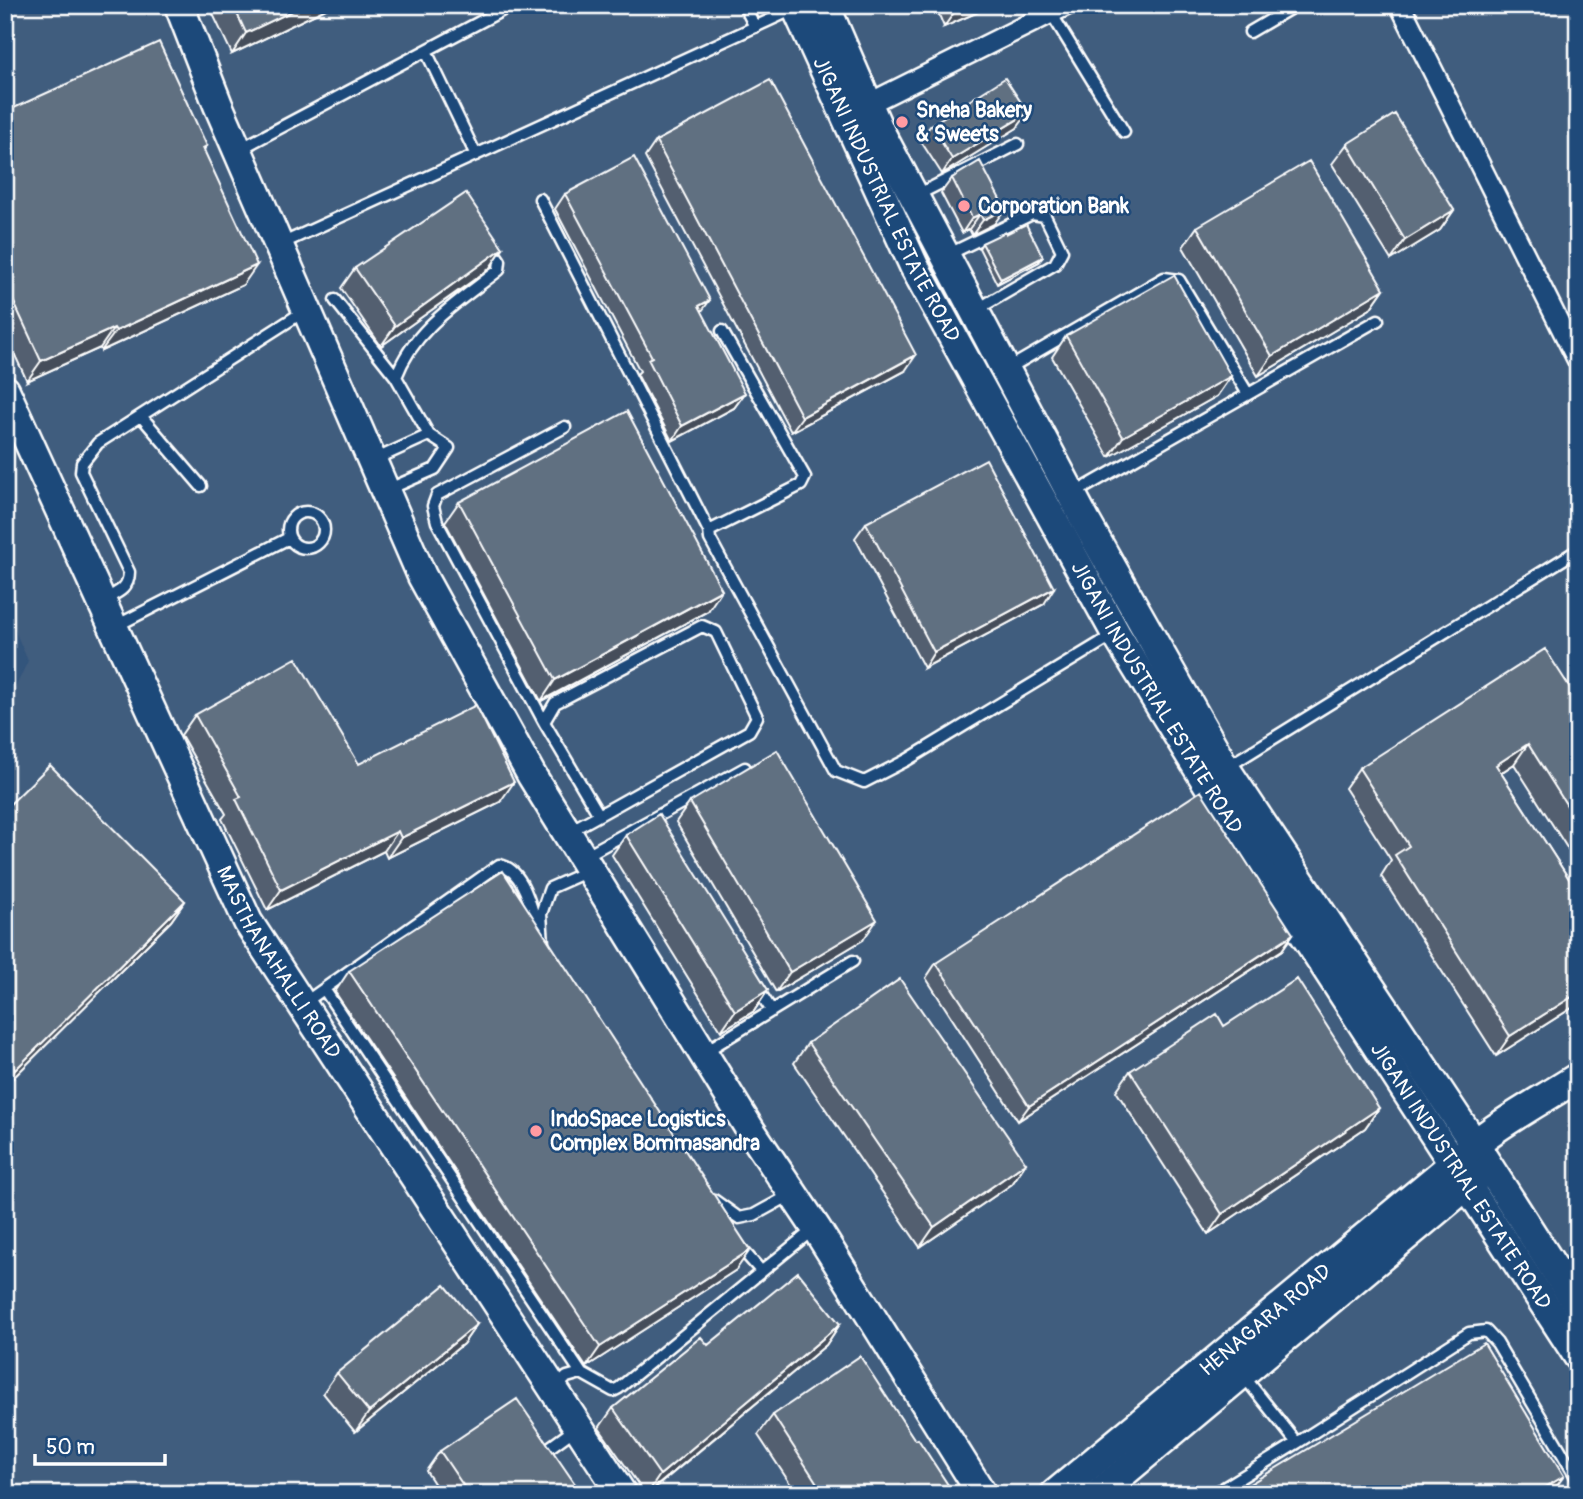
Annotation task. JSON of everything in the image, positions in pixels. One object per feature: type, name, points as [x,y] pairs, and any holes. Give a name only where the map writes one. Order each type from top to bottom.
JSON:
[{"type":"street","points":[[179,5],[237,150],[422,576],[567,832],[703,1053],[982,1494]]},
{"type":"street","name":"JIGANI INDUSTRIAL ESTATE ROAD","points":[[825,5],[856,110],[914,266],[1116,634],[1223,809],[1578,1356]]},
{"type":"street","points":[[1399,5],[1578,361]]},
{"type":"street","name":"JIGANI INDUSTRIAL ESTATE ROAD","points":[[795,7],[856,110],[914,196],[1072,495],[1225,768],[1473,1142],[1578,1306]]},
{"type":"street","points":[[856,110],[1059,9]]},
{"type":"street","name":"MASTHANAHALLI ROAD","points":[[5,390],[248,922],[313,996],[330,1048],[622,1494]]},
{"type":"street","points":[[1473,1142],[1501,1128],[1578,1077]]},
{"type":"street","points":[[1488,1166],[1501,1128]]},
{"type":"street","name":"HENAGARA ROAD","points":[[1098,1494],[1242,1374],[1459,1176],[1473,1142]]},
{"type":"street","name":"HENAGARA ROAD","points":[[1055,1494],[1459,1176],[1488,1166]]},
{"type":"lane","points":[[237,150],[512,5]]},
{"type":"lane","points":[[744,5],[755,27]]},
{"type":"lane","points":[[1250,32],[1296,5]]},
{"type":"lane","points":[[279,245],[795,7]]},
{"type":"lane","points":[[1059,9],[1124,132]]},
{"type":"lane","points":[[426,51],[476,155]]},
{"type":"lane","points":[[914,196],[1018,144]]},
{"type":"lane","points":[[540,200],[709,531],[710,539],[836,771],[864,782],[907,760],[1116,634]]},
{"type":"lane","points":[[945,256],[1032,214],[1045,216],[1062,251],[1055,264],[975,311]]},
{"type":"lane","points":[[396,377],[403,357],[420,334],[499,270],[500,261],[486,239]]},
{"type":"lane","points":[[1006,370],[1164,278],[1180,280],[1248,394]]},
{"type":"lane","points":[[335,300],[396,377],[429,435],[449,448],[435,469],[385,491]]},
{"type":"lane","points":[[102,601],[123,590],[129,582],[129,572],[84,481],[82,463],[99,443],[306,310]]},
{"type":"lane","points":[[1072,495],[1378,320]]},
{"type":"lane","points":[[709,531],[801,485],[805,477],[723,331]]},
{"type":"lane","points":[[141,416],[201,486]]},
{"type":"lane","points":[[565,427],[437,495],[433,506],[437,522],[544,722],[599,815]]},
{"type":"lane","points":[[372,461],[429,435]]},
{"type":"lane","points":[[114,627],[289,538]]},
{"type":"lane","points":[[1225,768],[1578,550]]},
{"type":"lane","points":[[544,722],[555,702],[702,626],[716,632],[757,717],[749,732],[567,832]]},
{"type":"lane","points":[[543,943],[541,914],[550,888],[650,820],[746,768]]},
{"type":"lane","points":[[650,820],[657,832]]},
{"type":"lane","points":[[551,954],[543,943],[518,879],[512,870],[499,865],[313,996],[354,1033],[581,1373],[613,1391],[619,1388],[816,1228]]},
{"type":"lane","points":[[703,1053],[853,961]]},
{"type":"lane","points":[[750,977],[772,1011]]},
{"type":"lane","points":[[330,1048],[354,1033]]},
{"type":"lane","points":[[702,1185],[722,1221]]},
{"type":"lane","points":[[710,1197],[739,1218],[754,1215],[793,1194]]},
{"type":"lane","points":[[729,1233],[761,1271]]},
{"type":"lane","points":[[1214,1494],[1469,1333],[1486,1331],[1497,1343],[1578,1480]]},
{"type":"lane","points":[[553,1390],[568,1377],[581,1373]]},
{"type":"lane","points":[[1242,1374],[1297,1443]]},
{"type":"lane","points":[[551,1469],[545,1457],[546,1450],[578,1427]]},
{"type":"shaded area","points":[[5,5],[1578,5],[1578,1494],[5,1494],[5,709],[28,661],[5,607]]},
{"type":"building","points":[[233,5],[305,5],[246,33]]},
{"type":"building","points":[[159,42],[207,146],[203,148],[257,265],[116,331],[114,328],[41,361],[5,283],[5,112]]},
{"type":"building","points":[[1005,78],[1028,113],[952,159],[931,125]]},
{"type":"building","points":[[770,80],[916,355],[802,417],[656,141]]},
{"type":"building","points":[[1395,114],[1454,210],[1405,240],[1347,144]]},
{"type":"building","points":[[634,157],[710,300],[699,306],[745,393],[682,426],[648,359],[652,357],[565,194]]},
{"type":"building","points":[[980,161],[1005,209],[983,220],[980,214],[972,218],[952,178]]},
{"type":"building","points":[[1309,161],[1384,289],[1272,356],[1197,227]]},
{"type":"building","points":[[466,193],[503,248],[395,326],[355,268]]},
{"type":"building","points":[[1026,224],[1043,257],[1001,279],[982,243]]},
{"type":"building","points":[[1174,275],[1231,376],[1123,437],[1066,336]]},
{"type":"building","points":[[627,411],[722,590],[555,680],[459,502]]},
{"type":"building","points":[[986,459],[1054,588],[934,652],[866,523]]},
{"type":"building","points":[[1545,649],[1578,700],[1578,823],[1528,744],[1496,765],[1578,893],[1578,993],[1510,1036],[1395,855],[1409,846],[1359,768]]},
{"type":"building","points":[[296,658],[359,764],[476,705],[514,782],[401,838],[398,831],[281,890],[236,799],[241,797],[195,715]]},
{"type":"building","points":[[777,750],[877,920],[790,972],[690,802]]},
{"type":"building","points":[[50,765],[185,901],[15,1070],[5,1059],[5,809]]},
{"type":"building","points":[[1201,791],[1293,934],[1029,1106],[936,963]]},
{"type":"building","points":[[659,814],[768,990],[735,1011],[626,835]]},
{"type":"building","name":"IndoSpace Logistics Complex Bommasandra","points":[[503,871],[750,1250],[600,1347],[349,971]]},
{"type":"building","points":[[900,979],[1026,1163],[934,1227],[808,1043]]},
{"type":"building","points":[[1297,979],[1379,1108],[1222,1214],[1130,1071],[1217,1014],[1224,1026]]},
{"type":"building","points":[[798,1272],[840,1324],[660,1475],[613,1408],[701,1337],[708,1345]]},
{"type":"building","points":[[445,1285],[477,1324],[369,1412],[337,1373]]},
{"type":"building","points":[[1484,1343],[1564,1476],[1534,1494],[1233,1494]]},
{"type":"building","points":[[860,1356],[954,1494],[824,1494],[773,1415]]},
{"type":"building","points":[[517,1399],[582,1494],[469,1494],[440,1451]]},
{"type":"place","name":"Sneha Bakery & Sweets","points":[[902,122]]},
{"type":"place","name":"Corporation Bank","points":[[964,206]]},
{"type":"place","name":"IndoSpace Logistics Complex Bommasandra","points":[[536,1131]]}]
